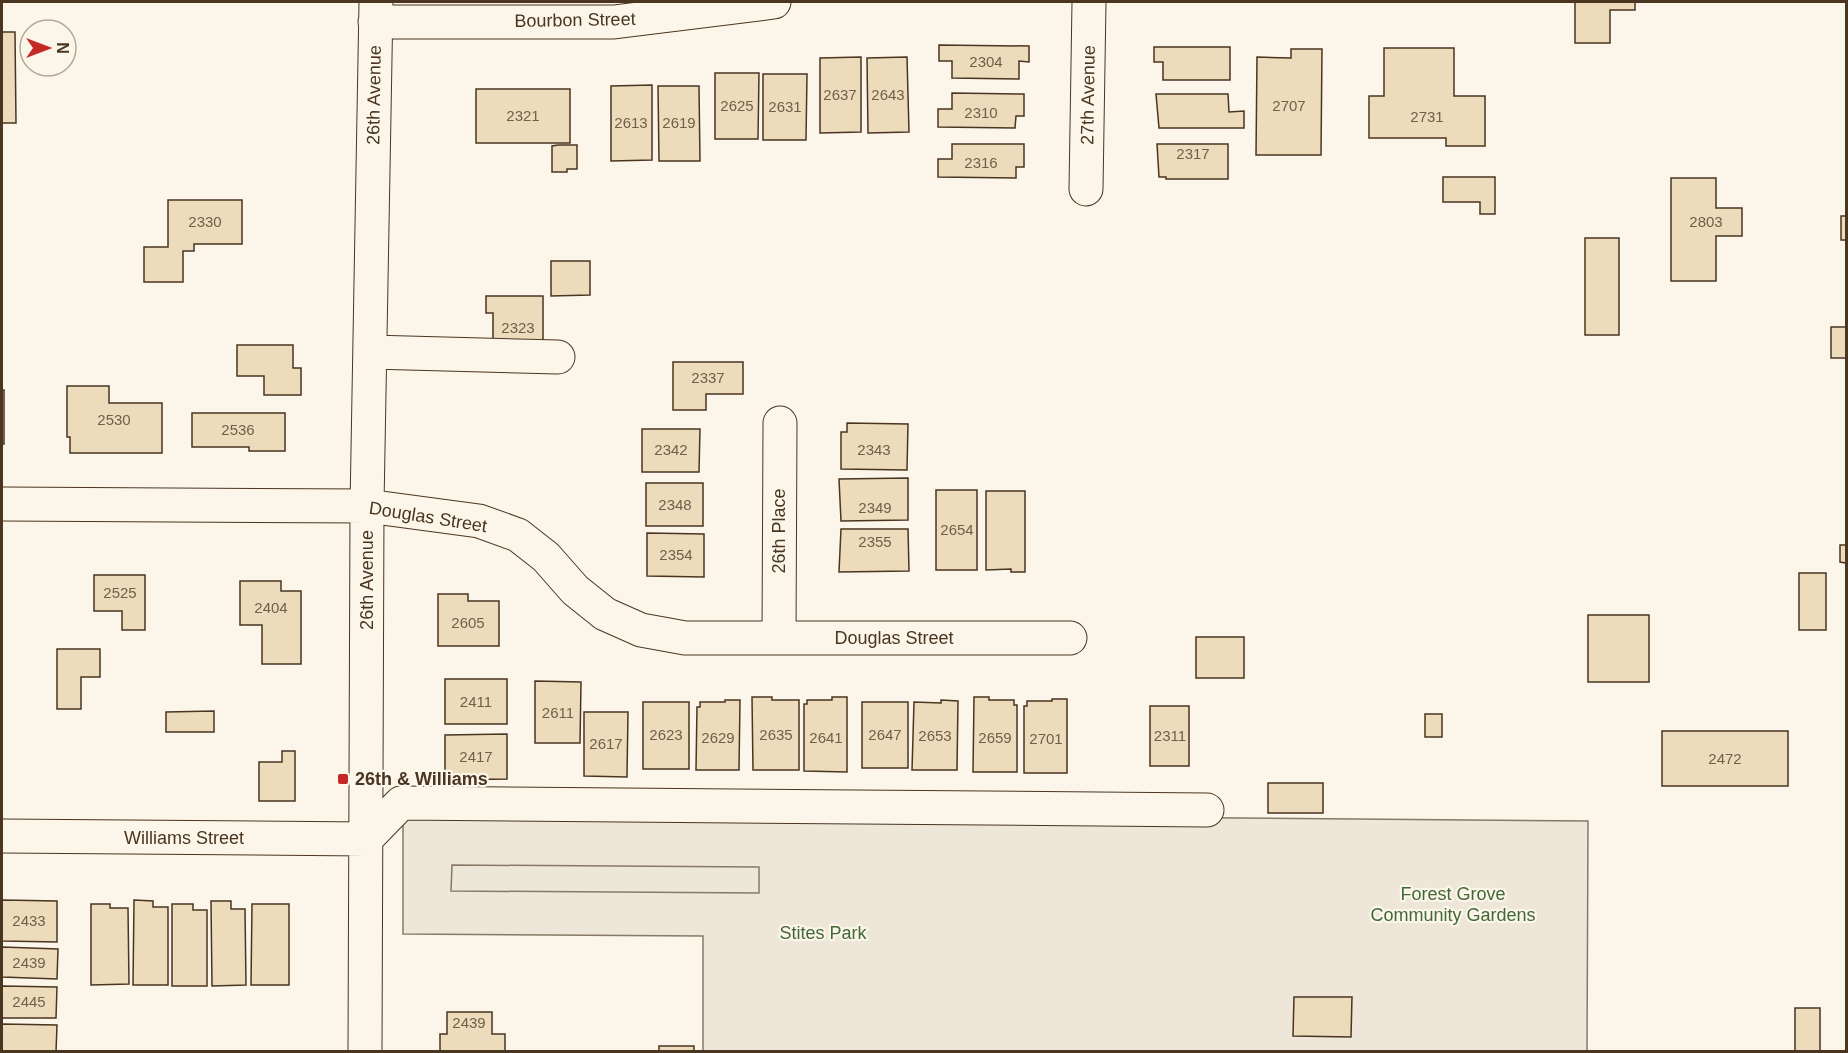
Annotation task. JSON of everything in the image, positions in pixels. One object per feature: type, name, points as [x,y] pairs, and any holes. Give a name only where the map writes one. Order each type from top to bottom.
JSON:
[{"type":"street","name":"Bourbon Street","points":[[376,12],[614,22],[774,2]]},
{"type":"street","name":"27th Avenue","points":[[1086,189],[1089,2]]},
{"type":"street","name":"26th Avenue","points":[[365,1052],[367,506],[376,12]]},
{"type":"street","points":[[370,352],[558,357]]},
{"type":"street","name":"26th Place","points":[[779,638],[780,423]]},
{"type":"street","name":"Douglas Street","points":[[2,504],[367,506],[478,521],[518,535],[546,557],[575,590],[605,614],[641,630],[685,638],[1070,638]]},
{"type":"street","points":[[366,838],[400,803],[1207,810]]},
{"type":"street","name":"Williams Street","points":[[2,836],[366,838]]},
{"type":"green space","name":"Stites Park","points":[[403,811],[1588,821],[1587,1051],[703,1051],[703,936],[403,934]]},
{"type":"shaded area","points":[[452,865],[759,867],[759,893],[451,891]]},
{"type":"building","points":[[1575,2],[1635,2],[1635,10],[1610,10],[1610,43],[1575,43]]},
{"type":"building","points":[[2,32],[15,32],[16,123],[2,123]]},
{"type":"building","points":[[939,45],[1029,46],[1029,62],[1019,61],[1019,79],[952,78],[952,61],[939,61]]},
{"type":"building","points":[[1154,47],[1230,47],[1230,80],[1163,80],[1163,62],[1154,62]]},
{"type":"building","points":[[1384,48],[1454,48],[1454,96],[1485,96],[1485,146],[1446,146],[1446,138],[1369,138],[1369,96],[1384,96]]},
{"type":"building","points":[[1291,49],[1322,49],[1321,155],[1256,155],[1257,57],[1291,58]]},
{"type":"building","points":[[861,57],[861,132],[820,133],[820,58]]},
{"type":"building","points":[[907,57],[909,132],[868,133],[867,58]]},
{"type":"building","points":[[715,73],[759,73],[758,139],[715,139]]},
{"type":"building","points":[[763,74],[807,74],[806,140],[763,140]]},
{"type":"building","points":[[652,85],[652,160],[611,161],[611,86]]},
{"type":"building","points":[[658,86],[699,86],[700,161],[659,161]]},
{"type":"building","points":[[476,89],[570,89],[570,143],[476,143]]},
{"type":"building","points":[[952,93],[1024,94],[1024,116],[1016,116],[1015,128],[938,127],[938,109],[952,109]]},
{"type":"building","points":[[1156,94],[1228,94],[1229,112],[1244,111],[1244,128],[1159,128]]},
{"type":"building","points":[[952,144],[1024,144],[1024,167],[1016,167],[1016,178],[938,177],[938,159],[952,159]]},
{"type":"building","points":[[1157,144],[1228,144],[1228,179],[1159,177]]},
{"type":"building","points":[[577,145],[577,169],[552,172],[552,146]]},
{"type":"building","points":[[1443,177],[1495,177],[1495,214],[1480,214],[1480,202],[1443,202]]},
{"type":"building","points":[[1671,178],[1716,178],[1716,208],[1742,208],[1742,236],[1716,236],[1716,281],[1671,281]]},
{"type":"building","points":[[168,200],[242,200],[242,244],[194,244],[194,251],[183,251],[183,282],[144,282],[144,247],[168,247]]},
{"type":"building","points":[[1841,216],[1846,216],[1846,240],[1841,240]]},
{"type":"building","points":[[1585,238],[1619,238],[1619,335],[1585,335]]},
{"type":"building","points":[[551,261],[590,261],[590,295],[551,296]]},
{"type":"building","points":[[486,296],[543,296],[543,343],[493,343],[493,313],[486,313]]},
{"type":"building","points":[[1831,327],[1846,327],[1846,358],[1831,358]]},
{"type":"building","points":[[237,345],[293,345],[293,368],[301,368],[301,395],[264,395],[264,376],[237,376]]},
{"type":"building","points":[[673,362],[743,362],[743,394],[706,394],[706,410],[673,410]]},
{"type":"building","points":[[67,386],[109,386],[109,403],[162,403],[162,453],[70,453],[70,437],[67,437]]},
{"type":"building","points":[[2,390],[4,390],[4,444],[2,444]]},
{"type":"building","points":[[192,413],[285,413],[285,451],[249,451],[249,447],[192,447]]},
{"type":"building","points":[[847,423],[908,424],[907,470],[841,469],[841,432],[847,432]]},
{"type":"building","points":[[642,429],[700,429],[699,472],[642,472]]},
{"type":"building","points":[[908,478],[908,520],[841,521],[839,479]]},
{"type":"building","points":[[646,483],[703,483],[703,526],[646,526]]},
{"type":"building","points":[[936,490],[977,490],[977,570],[936,570]]},
{"type":"building","points":[[986,491],[1025,491],[1025,572],[1011,572],[1011,569],[986,570]]},
{"type":"building","points":[[841,529],[908,529],[909,571],[839,572]]},
{"type":"building","points":[[647,533],[704,534],[704,577],[647,576]]},
{"type":"building","points":[[1840,545],[1846,545],[1846,563],[1840,562]]},
{"type":"building","points":[[1799,573],[1826,573],[1826,630],[1799,630]]},
{"type":"building","points":[[94,575],[145,575],[145,630],[122,630],[122,611],[94,611]]},
{"type":"building","points":[[240,581],[281,581],[281,591],[301,591],[301,664],[262,664],[262,625],[240,625]]},
{"type":"building","points":[[438,594],[468,594],[468,601],[499,601],[499,646],[438,646]]},
{"type":"building","points":[[1588,615],[1649,615],[1649,682],[1588,682]]},
{"type":"building","points":[[1196,637],[1244,637],[1244,678],[1196,678]]},
{"type":"building","points":[[57,649],[100,649],[100,677],[81,677],[81,709],[57,709]]},
{"type":"building","points":[[445,679],[507,679],[507,724],[445,724]]},
{"type":"building","points":[[535,681],[581,682],[580,743],[535,743]]},
{"type":"building","points":[[752,697],[799,700],[799,770],[753,770]]},
{"type":"building","points":[[832,697],[847,697],[847,772],[804,771],[804,704],[807,704],[807,700],[832,700]]},
{"type":"building","points":[[974,697],[989,697],[989,700],[1014,700],[1014,705],[1017,705],[1017,772],[973,772]]},
{"type":"building","points":[[1052,699],[1067,699],[1067,773],[1024,773],[1024,706],[1027,706],[1027,701],[1052,701]]},
{"type":"building","points":[[725,700],[740,700],[739,770],[696,770],[697,707],[700,707],[700,702],[725,702]]},
{"type":"building","points":[[941,700],[958,701],[957,770],[912,770],[914,702],[941,703]]},
{"type":"building","points":[[643,702],[689,702],[689,769],[643,769]]},
{"type":"building","points":[[862,702],[908,702],[908,768],[862,768]]},
{"type":"building","points":[[1150,706],[1189,706],[1189,766],[1150,766]]},
{"type":"building","points":[[214,711],[214,732],[166,732],[166,712]]},
{"type":"building","points":[[584,712],[628,712],[627,777],[584,776]]},
{"type":"building","points":[[1425,714],[1442,714],[1442,737],[1425,737]]},
{"type":"building","points":[[1662,731],[1788,731],[1788,786],[1662,786]]},
{"type":"building","points":[[507,734],[507,779],[445,780],[445,735]]},
{"type":"building","points":[[282,751],[295,751],[295,801],[259,801],[259,762],[282,762]]},
{"type":"building","points":[[1268,783],[1323,783],[1323,813],[1268,813]]},
{"type":"building","points":[[2,900],[57,901],[57,942],[2,941]]},
{"type":"building","points":[[134,900],[153,901],[153,907],[168,907],[168,985],[133,985]]},
{"type":"building","points":[[211,901],[231,901],[231,909],[245,909],[246,985],[212,986]]},
{"type":"building","points":[[91,904],[110,904],[110,908],[128,908],[129,984],[91,985]]},
{"type":"building","points":[[172,904],[193,904],[193,910],[207,910],[207,986],[172,986]]},
{"type":"building","points":[[252,904],[289,904],[289,985],[251,985]]},
{"type":"building","points":[[2,947],[58,949],[57,979],[2,977]]},
{"type":"building","points":[[2,986],[57,987],[56,1018],[2,1018]]},
{"type":"building","points":[[1294,997],[1352,997],[1351,1037],[1293,1036]]},
{"type":"building","points":[[1795,1008],[1820,1008],[1820,1052],[1795,1052]]},
{"type":"building","points":[[447,1012],[492,1012],[492,1034],[505,1034],[505,1052],[440,1052],[440,1034],[447,1034]]},
{"type":"building","points":[[2,1024],[57,1025],[56,1052],[2,1052]]},
{"type":"building","points":[[659,1046],[694,1046],[694,1052],[659,1052]]},
{"type":"place","name":"26th & Williams","points":[[343,779]]},
{"type":"park label","name":"Forest Grove Community Gardens","points":[[1453,904]]}]
